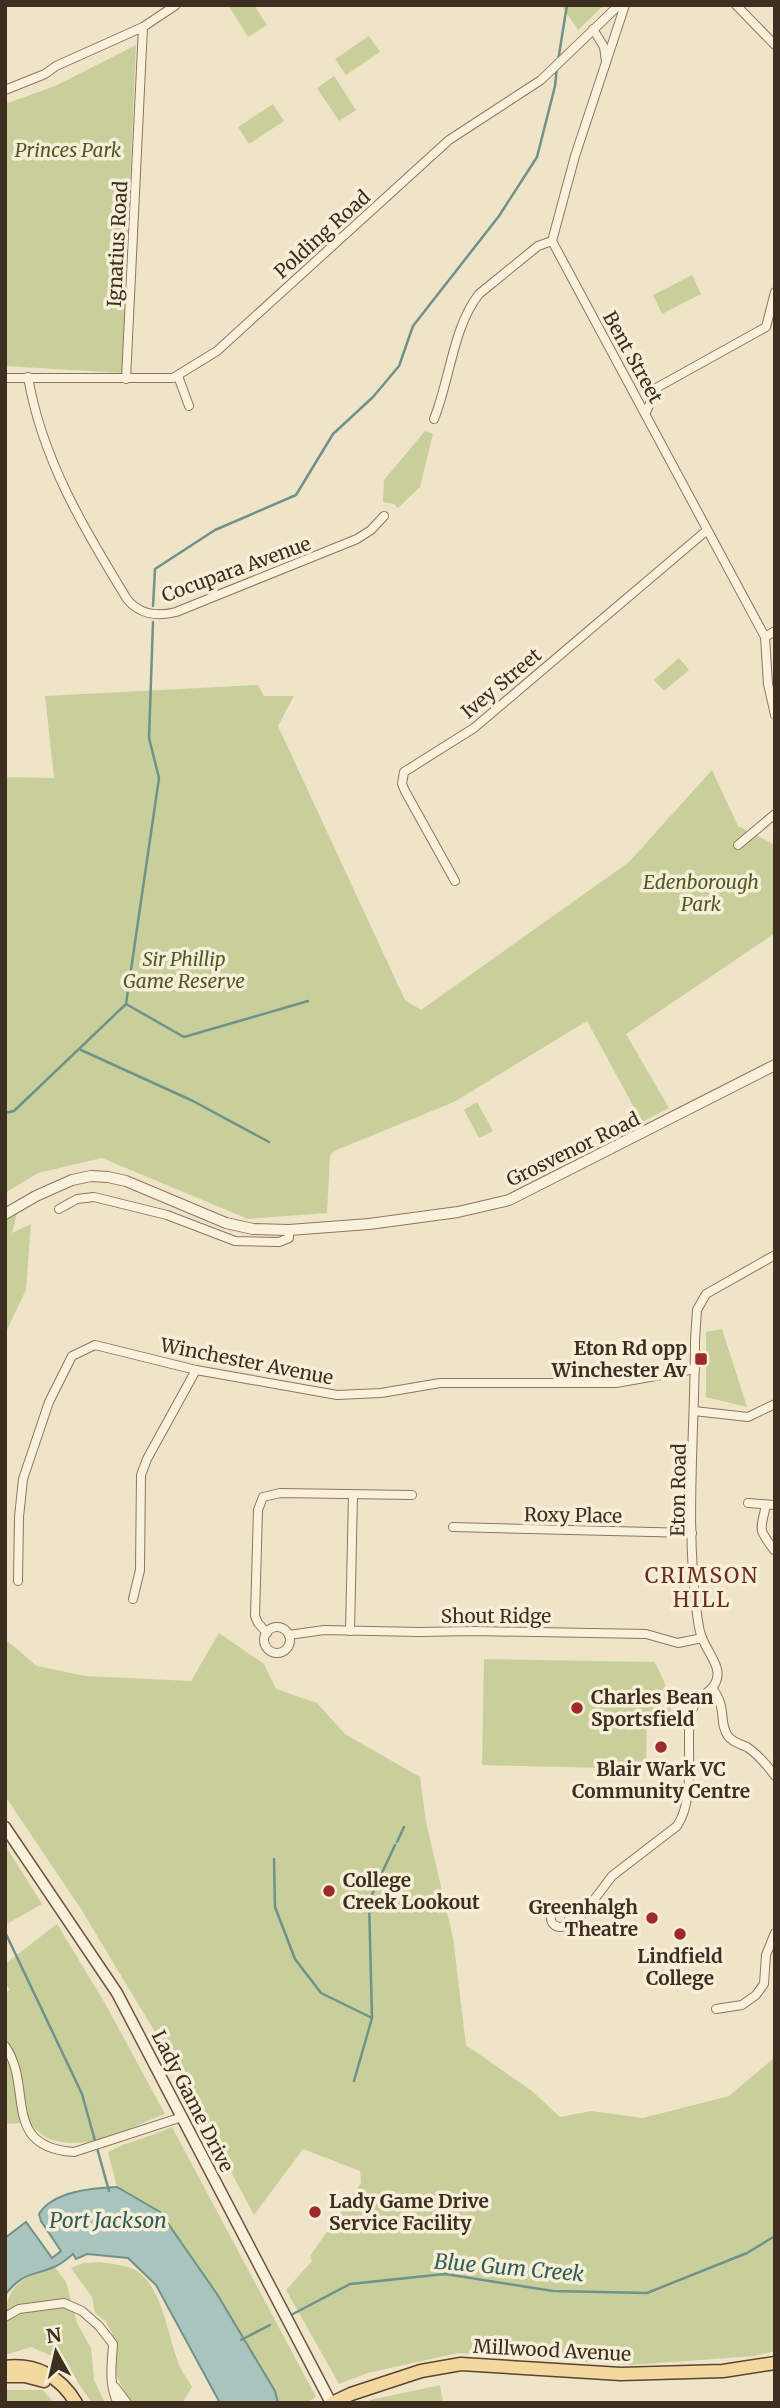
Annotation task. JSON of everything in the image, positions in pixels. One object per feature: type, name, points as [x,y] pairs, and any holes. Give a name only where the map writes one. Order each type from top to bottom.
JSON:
[{"type":"main road","name":"Lady Game Drive","points":[[5,1827],[117,1993],[332,2403]]},
{"type":"main road","name":"Millwood Avenue","points":[[332,2403],[421,2371],[461,2364],[621,2374],[723,2371],[775,2363]]},
{"type":"main road","points":[[5,2367],[24,2366],[46,2373],[64,2385],[74,2403]]},
{"type":"main road","points":[[5,2376],[25,2375],[38,2378],[49,2383],[74,2403]]},
{"type":"street","points":[[5,90],[143,27],[176,5]]},
{"type":"street","name":"Polding Road","points":[[5,378],[126,379],[178,376],[217,351],[449,140],[554,69],[619,5]]},
{"type":"street","points":[[434,419],[464,320],[473,301],[532,250],[552,241],[575,156],[625,5]]},
{"type":"street","points":[[736,5],[775,45]]},
{"type":"street","name":"Ignatius Road","points":[[126,379],[143,27]]},
{"type":"street","points":[[593,29],[604,47],[607,65]]},
{"type":"street","name":"Bent Street","points":[[552,241],[765,637],[768,684],[775,715]]},
{"type":"street","points":[[646,412],[659,387],[766,327],[775,292]]},
{"type":"street","points":[[178,376],[189,406]]},
{"type":"street","name":"Cocupara Avenue","points":[[28,377],[39,422],[65,493],[127,599],[141,611],[161,615],[176,612],[357,539],[371,530],[384,516]]},
{"type":"street","name":"Ivey Street","points":[[455,881],[407,795],[402,784],[404,772],[474,728],[706,531]]},
{"type":"street","points":[[765,637],[775,631]]},
{"type":"street","points":[[738,845],[775,814]]},
{"type":"street","name":"Grosvenor Road","points":[[5,1214],[60,1185],[91,1176],[126,1181],[239,1226],[289,1230],[369,1224],[458,1212],[509,1200],[775,1065]]},
{"type":"street","name":"Grosvenor Road","points":[[59,1209],[85,1197],[108,1199],[167,1215],[235,1241],[279,1242],[289,1238],[289,1230]]},
{"type":"street","name":"Eton Road","points":[[775,1255],[706,1294],[702,1299],[696,1320],[692,1534],[695,1602],[702,1638],[719,1672],[719,1678],[712,1688],[722,1704],[727,1735],[754,1753],[775,1776]]},
{"type":"street","name":"Winchester Avenue","points":[[18,1581],[19,1517],[23,1479],[48,1402],[72,1356],[95,1345],[196,1370],[337,1395],[381,1393],[440,1383],[616,1383],[695,1369]]},
{"type":"street","points":[[133,1599],[140,1570],[141,1475],[147,1459],[196,1370]]},
{"type":"street","points":[[694,1412],[748,1417],[775,1404]]},
{"type":"street","points":[[267,1633],[255,1616],[260,1500],[267,1494],[274,1493],[412,1496]]},
{"type":"street","points":[[350,1630],[353,1495]]},
{"type":"street","points":[[748,1503],[771,1505],[762,1524],[762,1535],[774,1550]]},
{"type":"street","name":"Roxy Place","points":[[453,1527],[692,1534]]},
{"type":"street","points":[[278,1628],[285,1630],[290,1642],[286,1649],[275,1653],[265,1645],[267,1633],[278,1628]]},
{"type":"street","name":"Shout Ridge","points":[[289,1635],[312,1631],[350,1630],[642,1634],[678,1643],[702,1638]]},
{"type":"street","points":[[569,1921],[584,1913],[612,1876],[677,1826],[682,1819],[687,1797],[690,1714],[695,1704],[712,1688]]},
{"type":"street","points":[[716,2009],[742,2005],[756,1995],[764,1984],[766,1955],[775,1933]]},
{"type":"street","points":[[5,2046],[10,2053],[22,2125],[36,2141],[58,2151],[74,2152],[89,2148],[182,2117]]},
{"type":"street","points":[[5,2317],[19,2309],[64,2302],[82,2311],[99,2326],[113,2344],[111,2378],[118,2403]]},
{"type":"street","points":[[111,2378],[127,2403]]},
{"type":"green space","points":[[228,5],[254,5],[267,25],[248,37]]},
{"type":"green space","points":[[561,5],[604,5],[578,30]]},
{"type":"green space","points":[[369,36],[380,52],[346,75],[335,59]]},
{"type":"green space","name":"Princes Park","points":[[136,45],[122,373],[5,366],[5,104],[55,86]]},
{"type":"green space","points":[[334,76],[356,110],[339,121],[317,88]]},
{"type":"green space","points":[[273,104],[284,121],[249,144],[238,127]]},
{"type":"green space","points":[[692,275],[701,294],[662,314],[653,295]]},
{"type":"green space","points":[[425,431],[433,434],[420,487],[398,508],[394,504],[383,502],[384,480]]},
{"type":"green space","points":[[679,658],[689,670],[664,691],[654,680]]},
{"type":"green space","name":"Sir Phillip Game Reserve","points":[[258,685],[264,696],[294,696],[278,726],[405,1000],[421,1010],[629,862],[712,770],[738,826],[775,847],[775,933],[626,1034],[669,1108],[642,1122],[587,1021],[454,1102],[334,1151],[330,1156],[327,1213],[248,1219],[102,1158],[38,1173],[5,1193],[5,777],[54,778],[45,696]]},
{"type":"green space","points":[[477,1102],[493,1131],[479,1138],[464,1110]]},
{"type":"green space","points":[[18,1209],[12,1233],[31,1224],[26,1290],[5,1334],[5,1220]]},
{"type":"green space","points":[[722,1329],[747,1407],[706,1397],[706,1332]]},
{"type":"green space","points":[[219,1633],[264,1664],[276,1689],[317,1703],[345,1734],[420,1777],[426,1822],[453,1938],[466,2045],[532,2091],[560,2117],[591,2111],[643,2118],[729,2096],[775,2057],[775,2351],[755,2356],[632,2365],[458,2353],[368,2373],[339,2384],[286,2290],[312,2261],[310,2256],[361,2183],[360,2171],[303,2149],[254,2215],[167,2052],[81,1909],[5,1796],[5,1639],[37,1666],[85,1676],[191,1681]]},
{"type":"green space","name":"Charles Bean Sportsfield","points":[[484,1659],[654,1662],[667,1691],[672,1721],[647,1722],[646,1769],[482,1765]]},
{"type":"green space","points":[[5,1845],[42,1904],[5,1925]]},
{"type":"green space","points":[[57,1924],[106,2005],[165,2114],[94,2141],[65,2142],[50,2139],[29,2123],[5,2124],[5,1993],[10,1990],[5,1983],[5,1964]]},
{"type":"green space","points":[[172,2127],[316,2397],[306,2403],[278,2403],[275,2391],[217,2294],[160,2212],[117,2187],[108,2152]]},
{"type":"green space","points":[[100,2262],[137,2271],[153,2290],[176,2357],[192,2387],[182,2403],[132,2403],[124,2391],[116,2374],[116,2341],[106,2322],[95,2313],[92,2297],[71,2268],[84,2263]]},
{"type":"green space","points":[[55,2267],[66,2282],[77,2323],[91,2348],[94,2380],[105,2403],[92,2403],[63,2361],[31,2347],[5,2355],[5,2321],[9,2296],[24,2279]]},
{"type":"green space","points":[[440,2385],[443,2403],[365,2403],[370,2400]]},
{"type":"green space","points":[[5,2390],[43,2390],[54,2403],[5,2403]]},
{"type":"water","name":"Port Jackson","points":[[117,2187],[160,2212],[217,2294],[275,2391],[278,2403],[220,2403],[156,2285],[128,2258],[87,2254],[76,2259],[73,2254],[56,2266],[22,2279],[5,2295],[5,2238],[26,2222],[52,2258],[61,2251],[41,2221],[39,2214],[45,2206],[74,2192]]},
{"type":"waterway","points":[[558,61],[567,5]]},
{"type":"waterway","points":[[153,606],[155,569],[215,530],[296,495],[333,434],[373,397],[399,366],[413,326],[499,216],[537,157],[555,86],[557,67]]},
{"type":"waterway","points":[[126,1004],[159,778],[149,738],[153,622]]},
{"type":"waterway","points":[[5,1113],[14,1111],[126,1004],[184,1037],[308,1001]]},
{"type":"waterway","points":[[81,1050],[193,1101],[269,1142]]},
{"type":"waterway","points":[[397,1842],[404,1827]]},
{"type":"waterway","points":[[354,2081],[372,2018],[369,1901],[395,1845]]},
{"type":"waterway","points":[[274,1859],[275,1907],[295,1959],[321,1993],[372,2018]]},
{"type":"waterway","points":[[5,1932],[82,2094],[109,2191]]},
{"type":"waterway","name":"Blue Gum Creek","points":[[289,2316],[350,2284],[445,2274],[553,2291],[647,2293],[747,2253],[775,2236]]},
{"type":"waterway","name":"Blue Gum Creek","points":[[241,2340],[270,2325]]},
{"type":"place","name":"Eton Rd opp Winchester Av","points":[[701,1359]]},
{"type":"place","name":"Charles Bean Sportsfield","points":[[577,1708]]},
{"type":"place","name":"Blair Wark VC Community Centre","points":[[661,1747]]},
{"type":"place","name":"College Creek Lookout","points":[[329,1891]]},
{"type":"place","name":"Greenhalgh Theatre","points":[[652,1918]]},
{"type":"place","name":"Lindfield College","points":[[680,1934]]},
{"type":"place","name":"Lady Game Drive Service Facility","points":[[315,2212]]},
{"type":"district","name":"CRIMSON HILL","points":[[702,1588]]},
{"type":"park label","name":"Edenborough Park","points":[[701,893]]}]
